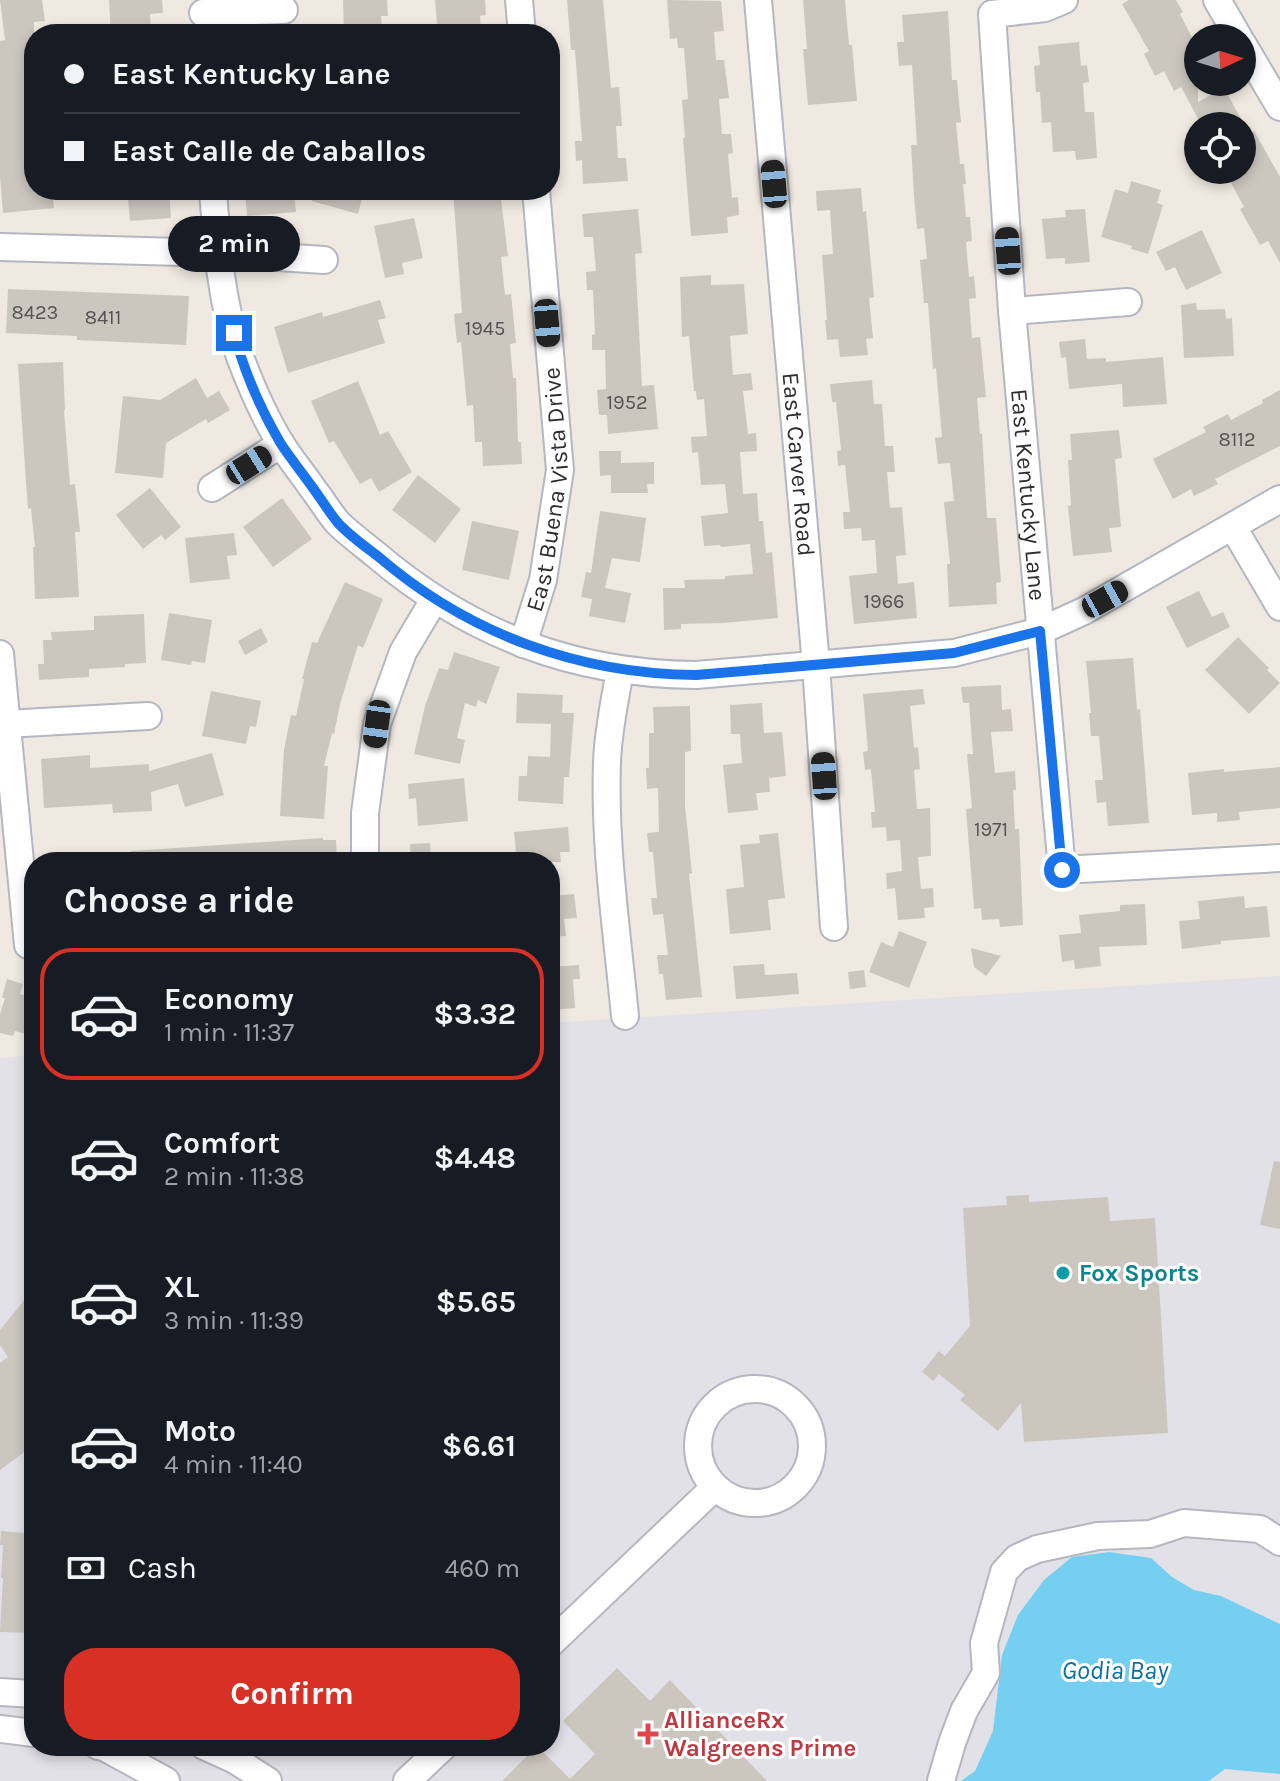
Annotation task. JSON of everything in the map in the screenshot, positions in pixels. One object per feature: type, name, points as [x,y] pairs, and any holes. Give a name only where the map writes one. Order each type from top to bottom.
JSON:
[{"type":"street","points":[[519,0],[521,24]]},
{"type":"street","name":"East Carver Road","points":[[758,0],[816,665],[834,927]]},
{"type":"street","name":"East Kentucky Lane","points":[[1064,0],[1045,8],[992,14],[1012,311],[1062,870],[1280,858]]},
{"type":"street","points":[[1217,0],[1231,24]]},
{"type":"street","points":[[203,16],[284,10]]},
{"type":"street","points":[[1256,66],[1280,107]]},
{"type":"street","points":[[214,200],[217,253],[240,357],[281,444],[339,523],[434,600],[491,631],[568,659],[658,675],[696,675],[954,653],[1040,631],[1084,611],[1280,499]]},
{"type":"street","name":"East Buena Vista Drive","points":[[523,644],[543,580],[560,470],[537,200]]},
{"type":"street","points":[[0,247],[217,253],[324,260]]},
{"type":"street","points":[[1012,311],[1128,302]]},
{"type":"street","points":[[212,488],[281,444]]},
{"type":"street","points":[[1233,527],[1280,607]]},
{"type":"street","points":[[365,852],[365,813],[377,724],[403,652],[434,600]]},
{"type":"street","points":[[0,654],[24,883]]},
{"type":"street","points":[[620,670],[607,760],[607,788],[608,836],[625,1016]]},
{"type":"street","points":[[6,724],[148,716]]},
{"type":"street","points":[[751,1388],[769,1390],[786,1397],[801,1410],[810,1427],[813,1446],[810,1465],[800,1482],[786,1495],[768,1502],[749,1503],[731,1498],[715,1487],[704,1472],[698,1454],[699,1435],[705,1417],[717,1403],[732,1393],[751,1388]]},
{"type":"street","points":[[560,1634],[715,1487]]},
{"type":"street","points":[[941,1781],[964,1711],[986,1673],[984,1643],[1004,1572],[1017,1558],[1037,1549],[1083,1539],[1150,1534],[1184,1523],[1260,1529],[1280,1542]]},
{"type":"street","points":[[0,1692],[24,1693]]},
{"type":"street","points":[[0,1729],[24,1732]]},
{"type":"street","points":[[120,1756],[166,1781]]},
{"type":"street","points":[[226,1756],[268,1781]]},
{"type":"street","points":[[407,1781],[433,1756]]},
{"type":"shaded area","points":[[1280,976],[1280,1781],[0,1781],[0,1058],[24,1056],[24,1756],[560,1756],[560,1022]]},
{"type":"water","name":"Godia Bay","points":[[1109,1552],[1151,1558],[1172,1577],[1194,1590],[1221,1596],[1280,1624],[1280,1774],[1225,1769],[1209,1781],[961,1781],[975,1771],[993,1731],[1002,1655],[1018,1615],[1044,1580],[1072,1557]]},
{"type":"building","points":[[0,0],[42,0],[45,21],[24,24],[24,200],[53,200],[54,208],[3,213],[0,41],[5,40]]},
{"type":"building","points":[[109,0],[162,0],[163,13],[150,14],[150,24],[110,24]]},
{"type":"building","points":[[343,0],[387,0],[388,16],[381,16],[382,24],[344,24]]},
{"type":"building","points":[[435,0],[485,0],[486,15],[480,16],[480,24],[437,24]]},
{"type":"building","points":[[567,0],[603,0],[611,88],[619,87],[622,126],[616,126],[618,158],[626,158],[628,181],[583,184],[582,160],[576,161],[575,141],[582,141],[575,50],[571,50]]},
{"type":"building","points":[[667,0],[721,1],[724,31],[714,32],[716,60],[724,60],[729,98],[719,99],[722,134],[731,134],[733,153],[728,154],[732,198],[738,197],[739,215],[727,217],[728,233],[691,236],[683,138],[682,100],[688,99],[684,48],[678,48],[677,38],[670,39]]},
{"type":"building","points":[[803,0],[845,0],[857,101],[808,105]]},
{"type":"building","points":[[1129,0],[1176,0],[1185,24],[1184,93],[1181,87],[1174,91],[1164,71],[1155,76],[1144,54],[1149,51],[1122,4]]},
{"type":"building","points":[[948,11],[952,80],[957,80],[961,122],[956,123],[960,164],[964,164],[966,217],[970,217],[972,241],[966,242],[969,277],[974,276],[976,298],[969,299],[972,338],[980,337],[986,397],[977,398],[987,518],[996,518],[1001,582],[996,583],[997,604],[949,607],[947,564],[950,564],[944,502],[954,501],[950,463],[938,464],[935,438],[942,437],[928,303],[924,303],[920,260],[927,259],[924,228],[917,229],[914,196],[911,145],[917,145],[912,65],[899,66],[897,42],[904,42],[902,15]]},
{"type":"building","points":[[1079,42],[1081,66],[1087,65],[1089,82],[1083,83],[1085,112],[1094,112],[1097,158],[1076,160],[1075,151],[1053,152],[1051,122],[1042,123],[1034,66],[1040,65],[1038,46]]},
{"type":"building","points":[[1186,96],[1198,96],[1198,102],[1209,96],[1228,96],[1237,112],[1194,112]]},
{"type":"building","points":[[1256,135],[1280,177],[1280,263],[1268,241],[1260,245],[1240,209],[1244,207],[1232,184],[1256,184]]},
{"type":"building","points":[[1131,181],[1161,190],[1157,203],[1163,205],[1148,254],[1101,237],[1115,189],[1128,193]]},
{"type":"building","points":[[861,188],[874,297],[869,298],[873,338],[866,339],[868,355],[840,357],[838,339],[827,340],[825,320],[822,255],[833,254],[830,210],[817,211],[816,191]]},
{"type":"building","points":[[128,200],[170,200],[171,218],[130,221]]},
{"type":"building","points":[[246,200],[295,200],[296,212],[247,216]]},
{"type":"building","points":[[312,200],[362,200],[358,214]]},
{"type":"building","points":[[454,200],[501,200],[508,256],[501,257],[505,295],[511,294],[516,343],[510,344],[513,378],[516,378],[518,442],[521,442],[522,464],[483,466],[482,442],[475,442],[473,405],[467,406],[461,342],[457,343],[454,314],[462,313]]},
{"type":"building","points":[[638,209],[642,253],[635,254],[642,386],[654,385],[658,429],[608,434],[607,415],[599,415],[597,390],[606,389],[605,350],[592,350],[592,335],[595,334],[593,290],[587,290],[586,272],[596,271],[593,237],[584,237],[582,214]]},
{"type":"building","points":[[1085,209],[1090,262],[1065,264],[1065,258],[1046,259],[1042,219],[1066,217],[1065,210]]},
{"type":"building","points":[[414,218],[423,258],[402,263],[404,274],[385,278],[374,226]]},
{"type":"building","points":[[1202,230],[1222,273],[1186,290],[1175,267],[1166,271],[1156,252]]},
{"type":"building","points":[[711,275],[711,285],[744,284],[748,334],[730,336],[733,375],[751,373],[753,390],[743,391],[748,434],[756,433],[757,451],[740,452],[743,494],[757,493],[766,553],[772,552],[778,618],[681,624],[681,629],[664,630],[663,588],[685,588],[684,580],[725,579],[725,576],[753,574],[750,544],[704,546],[701,516],[728,513],[725,484],[701,485],[698,452],[692,453],[691,437],[707,436],[704,399],[697,400],[694,391],[689,336],[682,337],[680,277]]},
{"type":"building","points":[[8,289],[189,296],[186,345],[6,333]]},
{"type":"building","points":[[380,300],[386,318],[378,320],[385,343],[288,373],[274,327],[322,312],[323,317]]},
{"type":"building","points":[[1196,303],[1197,310],[1225,309],[1226,319],[1232,318],[1234,356],[1184,358],[1181,305]]},
{"type":"building","points":[[1085,339],[1087,359],[1106,358],[1106,362],[1163,357],[1167,404],[1123,407],[1122,384],[1069,389],[1066,357],[1061,358],[1059,342]]},
{"type":"building","points":[[63,362],[70,485],[75,484],[80,532],[75,532],[79,597],[35,599],[35,547],[31,508],[28,509],[18,364]]},
{"type":"building","points":[[196,378],[207,398],[219,391],[230,410],[208,423],[206,419],[166,443],[163,478],[115,473],[123,396],[160,400]]},
{"type":"building","points":[[872,380],[874,404],[882,404],[885,446],[893,446],[895,472],[887,472],[890,508],[902,507],[906,555],[896,556],[898,584],[914,582],[917,618],[854,624],[849,576],[877,573],[875,540],[862,541],[861,528],[844,529],[843,512],[850,512],[845,465],[838,466],[837,451],[841,450],[836,402],[832,402],[830,384]]},
{"type":"building","points":[[358,381],[380,435],[388,431],[412,472],[379,492],[371,478],[360,484],[334,441],[329,443],[311,401]]},
{"type":"building","points":[[1280,390],[1280,446],[1215,479],[1218,484],[1194,496],[1191,489],[1173,499],[1153,459],[1206,432],[1203,427],[1228,414],[1231,420]]},
{"type":"building","points":[[1119,430],[1122,458],[1115,459],[1121,527],[1109,528],[1112,552],[1073,556],[1068,506],[1071,505],[1070,434]]},
{"type":"building","points":[[599,451],[621,451],[621,463],[654,462],[654,484],[647,484],[648,493],[611,493],[611,475],[600,476]]},
{"type":"building","points":[[418,475],[461,509],[435,543],[392,510]]},
{"type":"building","points":[[150,488],[181,527],[165,540],[161,535],[143,549],[116,515]]},
{"type":"building","points":[[282,498],[312,539],[273,567],[243,527]]},
{"type":"building","points":[[600,511],[646,518],[640,562],[612,558],[605,588],[631,593],[625,623],[589,616],[592,599],[581,597],[586,572],[591,573]]},
{"type":"building","points":[[472,521],[519,531],[509,580],[462,570]]},
{"type":"building","points":[[234,533],[237,555],[227,556],[230,579],[190,583],[185,538]]},
{"type":"building","points":[[345,582],[383,599],[363,648],[358,645],[332,733],[324,766],[328,766],[324,819],[280,816],[284,750],[291,715],[296,716],[312,642],[317,643]]},
{"type":"building","points":[[1199,591],[1212,617],[1223,612],[1230,627],[1187,648],[1166,607]]},
{"type":"building","points":[[169,613],[212,620],[205,663],[192,661],[191,665],[161,660]]},
{"type":"building","points":[[144,614],[146,663],[89,669],[89,677],[39,680],[38,664],[44,664],[43,640],[52,640],[51,632],[94,630],[94,616]]},
{"type":"building","points":[[261,628],[268,642],[245,655],[238,641]]},
{"type":"building","points":[[1238,637],[1280,683],[1249,714],[1205,670]]},
{"type":"building","points":[[454,652],[500,667],[486,704],[478,700],[476,707],[465,703],[457,738],[465,740],[460,764],[414,754],[425,706],[439,668],[448,670]]},
{"type":"building","points":[[1133,658],[1149,823],[1108,826],[1106,802],[1097,803],[1095,780],[1103,780],[1099,736],[1091,736],[1086,661]]},
{"type":"building","points":[[1001,685],[1002,710],[1011,709],[1013,731],[991,732],[995,773],[1015,771],[1015,829],[1019,829],[1023,925],[1000,927],[999,919],[982,920],[981,908],[974,909],[966,809],[972,808],[967,754],[973,754],[969,703],[963,703],[961,687]]},
{"type":"building","points":[[923,689],[925,704],[910,706],[914,748],[918,747],[920,769],[914,770],[917,809],[930,808],[931,856],[918,857],[921,889],[933,888],[934,907],[924,908],[925,918],[898,920],[895,888],[887,889],[886,873],[902,871],[900,840],[887,841],[886,827],[872,828],[871,812],[875,812],[871,769],[865,770],[863,752],[868,751],[863,694]]},
{"type":"building","points":[[211,691],[261,701],[256,727],[250,726],[246,744],[202,736]]},
{"type":"building","points":[[517,693],[563,695],[562,713],[574,713],[569,777],[564,777],[563,804],[518,801],[519,776],[527,776],[528,756],[550,757],[551,724],[516,723]]},
{"type":"building","points":[[762,703],[764,733],[782,732],[786,776],[769,778],[770,792],[756,793],[758,810],[728,813],[723,765],[742,763],[740,734],[731,734],[730,705]]},
{"type":"building","points":[[690,706],[691,751],[685,752],[685,806],[702,997],[666,1000],[657,955],[668,955],[663,914],[653,915],[651,898],[657,898],[653,852],[649,852],[647,833],[659,832],[658,788],[647,789],[646,768],[649,768],[649,733],[654,733],[653,707]]},
{"type":"building","points":[[212,753],[224,795],[185,807],[178,784],[151,792],[152,811],[113,813],[112,804],[44,808],[41,759],[90,755],[90,768],[149,764],[149,771]]},
{"type":"building","points":[[1280,767],[1280,808],[1239,812],[1240,820],[1217,822],[1217,813],[1192,815],[1188,773]]},
{"type":"building","points":[[464,778],[468,821],[418,826],[416,798],[409,799],[408,784]]},
{"type":"building","points":[[568,827],[570,852],[516,852],[514,832]]},
{"type":"building","points":[[778,833],[785,898],[768,900],[771,930],[730,934],[726,889],[744,887],[740,845],[760,843],[759,835]]},
{"type":"building","points":[[323,838],[336,840],[337,852],[131,852]]},
{"type":"building","points":[[430,843],[430,852],[410,852],[410,844]]},
{"type":"building","points":[[574,894],[577,918],[564,919],[566,936],[560,936],[560,895]]},
{"type":"building","points":[[1244,896],[1245,908],[1267,906],[1270,937],[1221,941],[1221,944],[1182,949],[1179,921],[1200,919],[1198,901]]},
{"type":"building","points":[[1145,904],[1147,945],[1099,947],[1101,966],[1075,969],[1074,960],[1062,962],[1059,935],[1081,933],[1079,915],[1120,911],[1120,905]]},
{"type":"building","points":[[899,931],[927,942],[909,988],[869,972],[881,942],[893,947]]},
{"type":"building","points":[[971,948],[1001,956],[986,976],[974,967]]},
{"type":"building","points":[[764,964],[765,975],[797,973],[799,994],[736,999],[733,966]]},
{"type":"building","points":[[579,965],[580,979],[573,979],[575,1008],[560,1009],[560,966]]},
{"type":"building","points":[[864,970],[866,987],[850,989],[848,972]]},
{"type":"building","points":[[7,979],[23,984],[20,994],[24,995],[24,1033],[15,1031],[13,1036],[0,1033],[0,1014],[5,998],[2,998]]},
{"type":"building","points":[[1274,1161],[1280,1162],[1280,1229],[1260,1225]]},
{"type":"building","name":"Fox Sports","points":[[1029,1195],[1029,1202],[1108,1197],[1110,1221],[1155,1218],[1168,1433],[1024,1442],[1021,1403],[998,1431],[960,1400],[965,1395],[939,1374],[933,1381],[922,1372],[939,1351],[945,1356],[970,1326],[963,1208],[1007,1205],[1006,1196]]},
{"type":"building","points":[[24,1300],[24,1452],[0,1470],[0,1363],[8,1357],[0,1345],[0,1330]]},
{"type":"building","points":[[1,1531],[24,1533],[24,1633],[0,1632],[3,1545],[0,1545]]},
{"type":"building","name":"AllianceRx Walgreens Prime","points":[[617,1668],[650,1701],[670,1680],[767,1781],[502,1781],[527,1756],[547,1756],[570,1779],[595,1754],[563,1721]]},
{"type":"place","name":"Fox Sports","points":[[1063,1273]]},
{"type":"place","name":"AllianceRx Walgreens Prime","points":[[648,1734]]},
{"type":"route","points":[[234,333],[240,357],[281,444],[339,523],[434,600],[491,631],[523,644],[568,659],[620,670],[658,675],[696,675],[954,653],[1040,631],[1062,870]]}]
